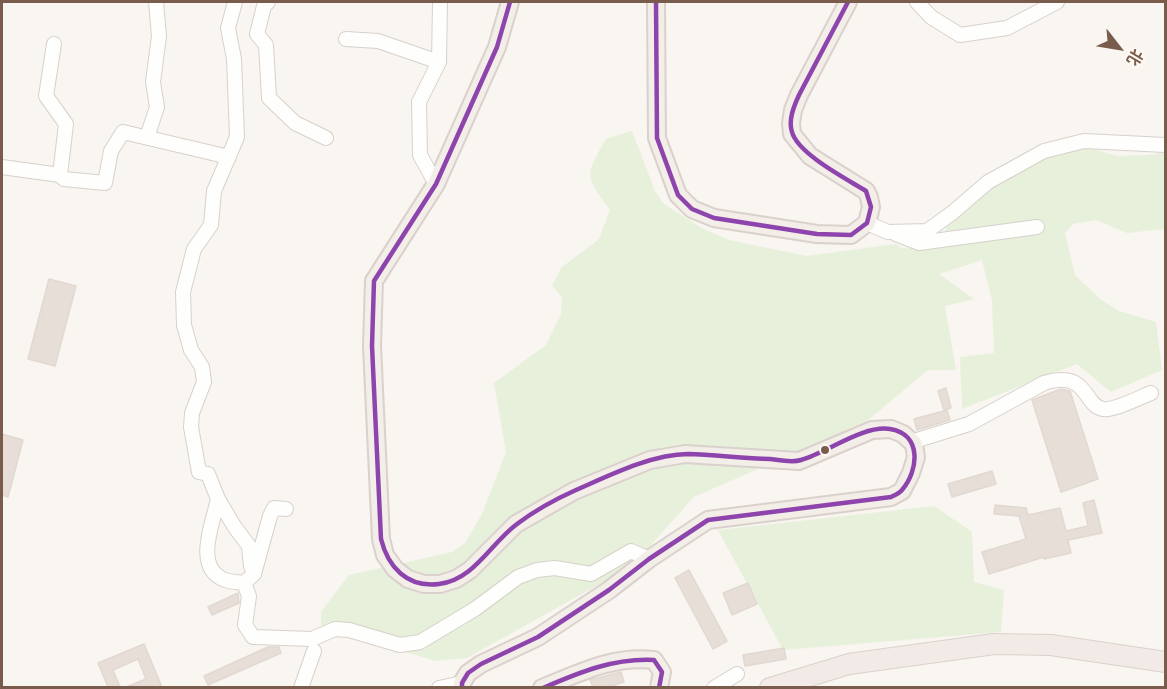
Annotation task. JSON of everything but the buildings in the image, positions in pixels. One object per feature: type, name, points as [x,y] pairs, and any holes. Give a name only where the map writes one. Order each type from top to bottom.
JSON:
[{"type":"highway","points":[[770,687],[849,664],[994,644],[1051,645],[1166,662]]},
{"type":"highway","points":[[796,687],[850,672],[994,653],[1066,655],[1166,671]]},
{"type":"main road","points":[[462,685],[468,673],[481,664],[538,637],[708,520],[891,497],[902,491],[916,457],[914,444],[903,434],[891,429],[872,430],[799,461],[685,454],[650,460],[574,491],[516,524],[470,570],[456,579],[440,584],[424,584],[408,579],[395,569],[386,555],[381,539],[372,346],[374,281],[436,184],[497,47],[510,2]]},
{"type":"main road","points":[[656,2],[657,138],[680,200],[692,209],[714,218],[817,234],[851,235],[867,223],[871,207],[866,191],[810,156],[792,134],[791,123],[799,95],[848,2]]},
{"type":"main road","points":[[542,687],[605,663],[636,658],[654,660],[662,672],[659,687]]},
{"type":"street","points":[[147,137],[157,107],[153,82],[159,36],[156,2]]},
{"type":"street","points":[[235,2],[228,28],[234,59],[237,137],[214,191],[211,225],[194,249],[183,292],[184,325],[191,350],[202,367],[204,382],[192,413],[191,427],[199,472],[208,474],[218,499],[249,546],[251,566],[245,626],[253,637],[312,639],[336,629],[349,630],[400,645],[420,642],[475,609],[518,577],[537,570],[555,568],[591,574],[631,551],[649,559]]},
{"type":"street","points":[[268,2],[264,6],[257,34],[266,45],[269,98],[295,123],[326,138]]},
{"type":"street","points":[[436,184],[420,155],[419,102],[439,62],[440,2]]},
{"type":"street","points":[[917,2],[931,17],[960,35],[1007,28],[1057,2]]},
{"type":"street","points":[[346,39],[378,41],[439,62]]},
{"type":"street","points":[[54,44],[46,96],[66,124],[60,175]]},
{"type":"street","points":[[2,166],[60,175],[64,179],[105,183],[111,151],[123,132],[230,157]]},
{"type":"street","points":[[888,232],[927,231],[988,182],[1044,151],[1084,141],[1166,145]]},
{"type":"street","points":[[867,223],[919,243],[1037,227]]},
{"type":"street","points":[[911,441],[969,424],[1054,380],[1075,383],[1084,389],[1095,405],[1102,409],[1151,393]]},
{"type":"street","points":[[218,499],[206,550],[209,566],[224,580],[249,578]]},
{"type":"street","points":[[249,578],[274,508],[286,509]]},
{"type":"street","points":[[302,687],[314,651]]},
{"type":"street","points":[[714,687],[737,674]]},
{"type":"street","points":[[439,687],[462,685]]},
{"type":"green space","points":[[632,131],[655,191],[664,204],[702,228],[729,240],[806,256],[896,244],[901,248],[945,248],[945,229],[972,196],[1061,149],[1083,146],[1117,156],[1165,152],[1165,229],[1127,233],[1096,220],[1073,224],[1065,233],[1075,275],[1100,299],[1119,311],[1156,322],[1162,370],[1111,392],[1077,364],[962,409],[960,357],[994,353],[992,300],[982,260],[939,274],[974,299],[945,306],[956,370],[928,370],[867,421],[694,497],[632,566],[467,658],[436,661],[321,627],[321,612],[349,575],[452,552],[465,543],[482,514],[506,452],[494,383],[546,345],[561,314],[562,298],[552,285],[562,267],[599,239],[610,210],[590,176],[594,161],[606,139]]},
{"type":"green space","points":[[934,506],[972,532],[974,582],[1004,590],[1001,632],[783,650],[718,530]]},
{"type":"transit line","points":[[462,688],[462,683],[468,673],[481,664],[538,637],[708,520],[891,497],[901,491],[908,482],[914,463],[912,445],[908,438],[890,429],[868,431],[797,461],[674,455],[645,462],[602,478],[538,510],[517,524],[472,568],[451,581],[439,584],[417,583],[408,579],[394,567],[381,539],[372,346],[374,281],[436,184],[497,47],[510,2]]},
{"type":"transit line","points":[[656,2],[657,138],[678,195],[692,209],[714,218],[817,234],[851,235],[867,223],[871,207],[866,191],[803,149],[792,132],[791,123],[799,95],[848,2]]},
{"type":"transit line","points":[[543,688],[597,667],[639,660],[654,660],[662,672],[659,688]]}]
